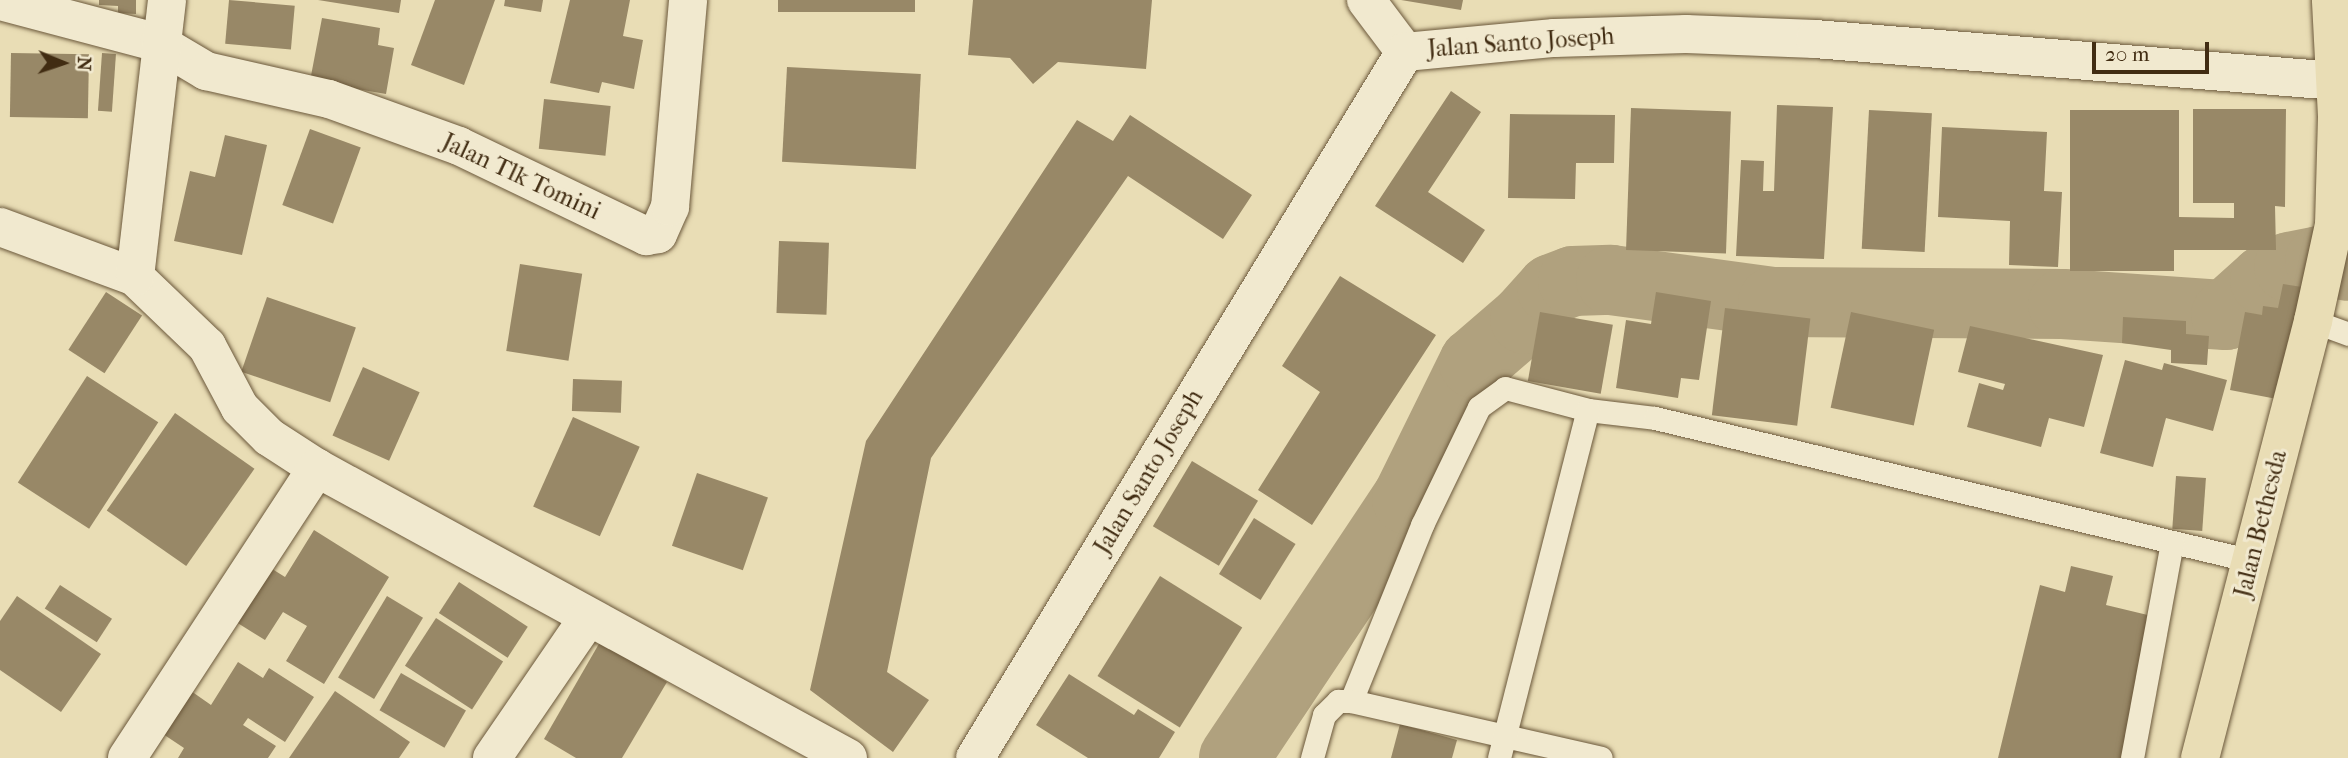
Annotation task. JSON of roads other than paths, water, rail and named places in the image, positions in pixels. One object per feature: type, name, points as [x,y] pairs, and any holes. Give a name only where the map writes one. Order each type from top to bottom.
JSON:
[{"type":"highway","name":"Jalan Bethesda","points":[[2200,758],[2252,561],[2327,315],[2340,105],[2331,0]]},
{"type":"street","points":[[135,276],[159,43],[167,0]]},
{"type":"street","name":"Jalan Tlk Tomini","points":[[159,43],[206,71],[329,99],[459,146],[646,236],[658,234],[664,228],[670,207],[688,0]]},
{"type":"street","points":[[1366,0],[1405,52]]},
{"type":"street","points":[[0,1],[159,43]]},
{"type":"street","name":"Jalan Santo Joseph","points":[[975,758],[1405,52],[1554,38],[1686,34],[1840,40],[2340,105]]},
{"type":"street","points":[[0,227],[135,276],[207,346],[240,408],[269,437],[317,468],[848,758]]},
{"type":"street","points":[[127,758],[317,468]]},
{"type":"street","points":[[492,758],[588,618]]},
{"type":"lane","points":[[1351,701],[1422,525],[1479,407],[1505,388],[1588,410],[1656,418],[2252,561]]},
{"type":"lane","points":[[1502,747],[1588,410]]},
{"type":"lane","points":[[2133,758],[2172,543]]},
{"type":"lane","points":[[1312,758],[1324,715],[1338,701],[1351,701],[1502,747],[1601,758]]},
{"type":"waterway","points":[[1234,758],[1407,499],[1474,363],[1525,319],[1552,289],[1573,281],[1611,280],[1773,302],[2063,304],[2226,315],[2265,280],[2289,267],[2320,261],[2348,266]]}]
